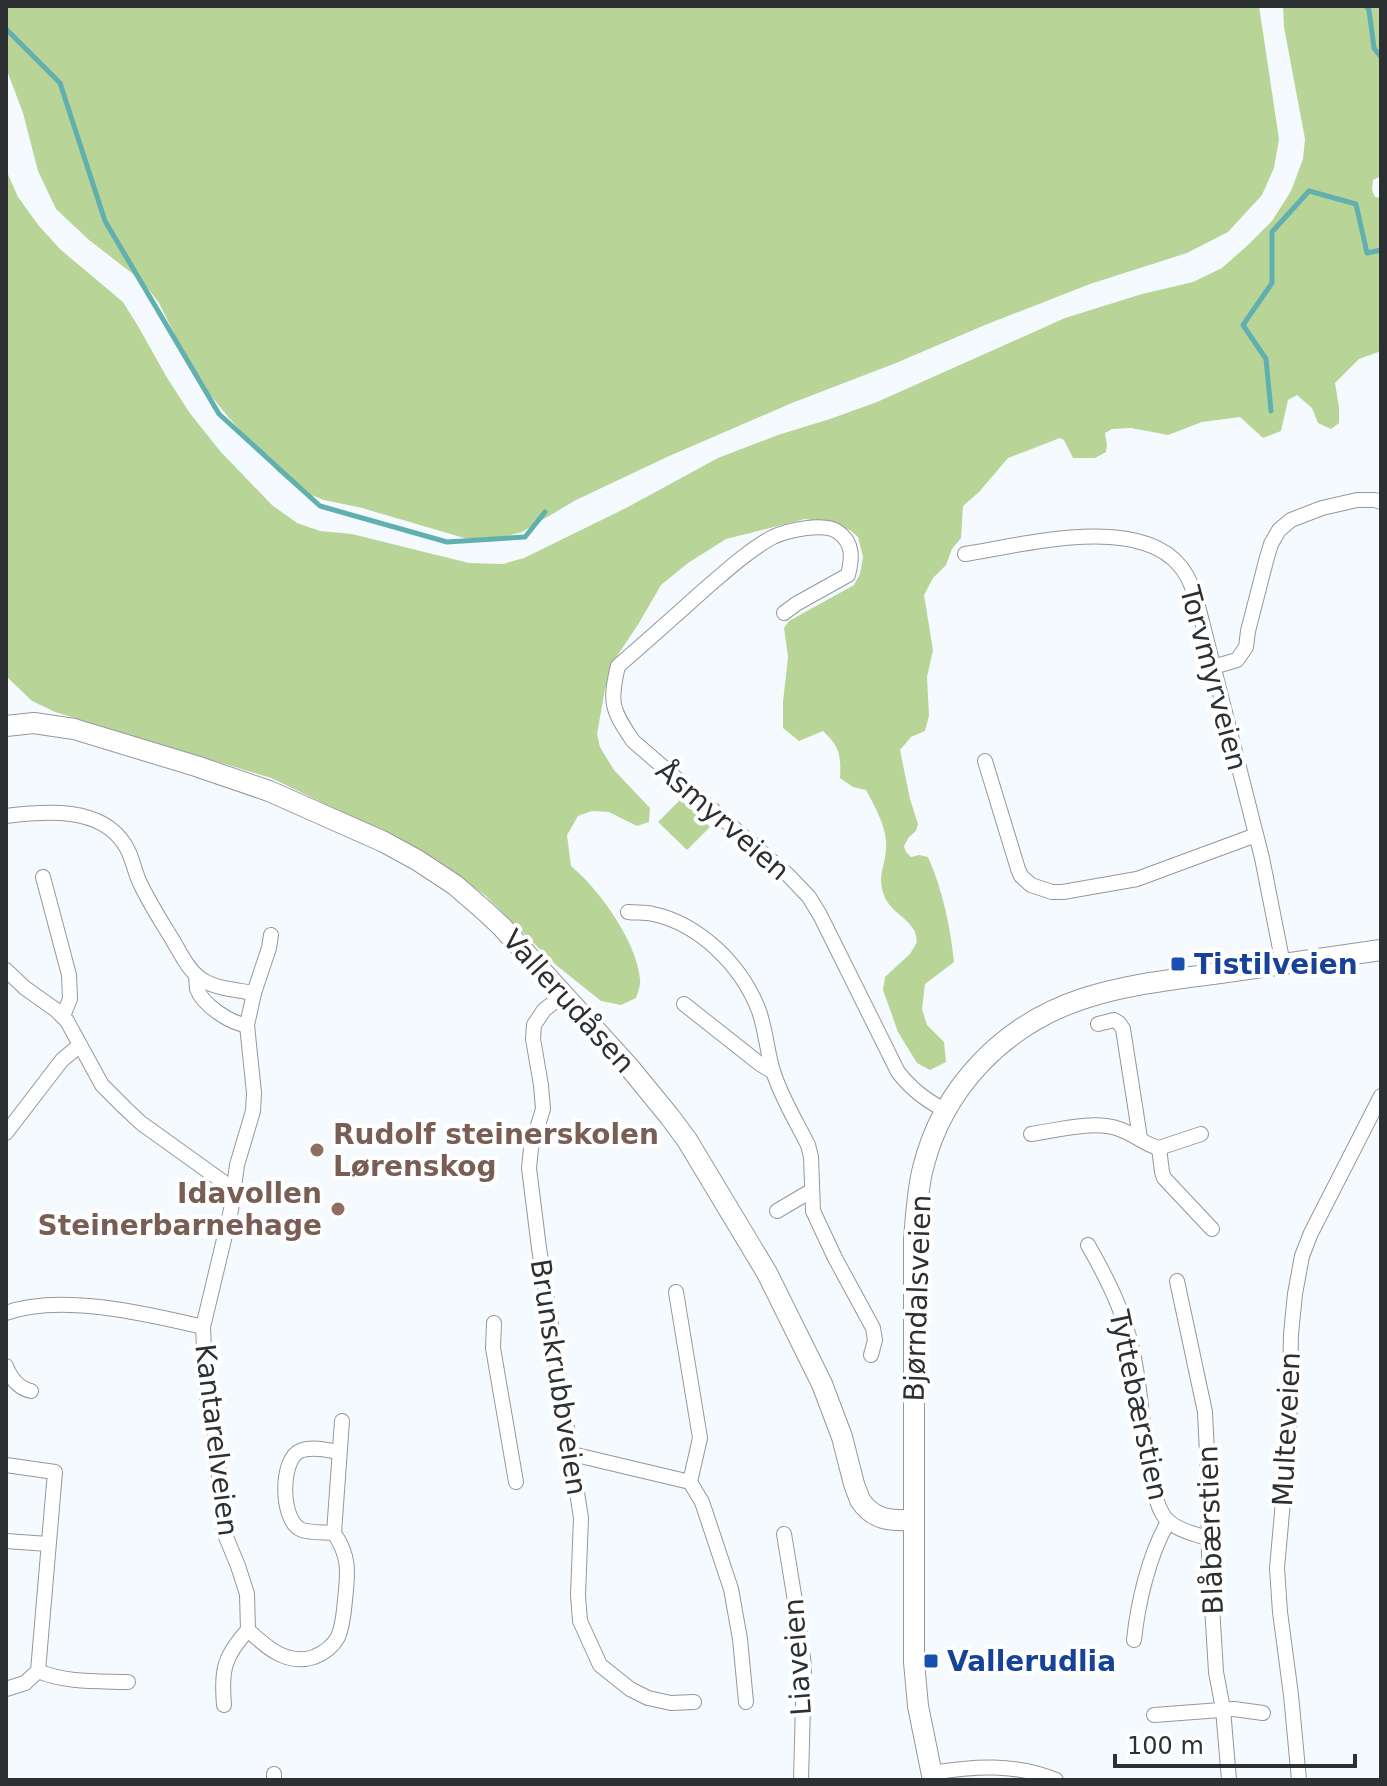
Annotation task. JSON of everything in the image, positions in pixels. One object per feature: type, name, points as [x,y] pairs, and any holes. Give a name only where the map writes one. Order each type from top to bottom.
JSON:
[{"type":"street","points":[[1213,667],[1237,660],[1246,647],[1266,561],[1279,530],[1291,520],[1322,508],[1357,500],[1381,502]]},
{"type":"street","name":"Åsmyrveien","points":[[784,613],[848,575],[852,560],[850,544],[837,530],[795,530],[772,538],[734,564],[618,666],[612,691],[615,715],[633,741],[788,875],[809,897],[898,1072],[919,1095],[946,1111]]},
{"type":"street","name":"Torvmyrveien","points":[[965,554],[1072,538],[1127,538],[1174,560],[1187,576],[1198,606],[1256,835],[1283,964]]},
{"type":"street","name":"Vallerudåsen","points":[[6,726],[46,724],[74,729],[269,791],[384,842],[436,872],[469,897],[502,927],[636,1075],[687,1140],[767,1273],[829,1402],[856,1493],[863,1506],[883,1519],[913,1520]]},
{"type":"street","points":[[985,761],[1018,869],[1027,882],[1044,890],[1063,892],[1137,879],[1256,835]]},
{"type":"street","points":[[6,816],[68,814],[96,820],[117,834],[130,855],[142,889],[196,975],[215,985],[254,993]]},
{"type":"street","points":[[43,877],[69,975],[70,999],[63,1016]]},
{"type":"street","points":[[628,912],[652,913],[677,922],[716,948],[754,999],[765,1031],[773,1072],[808,1145],[813,1211],[873,1328],[875,1340],[871,1355]]},
{"type":"street","name":"Kantarelveien","points":[[248,1630],[247,1594],[224,1532],[215,1432],[206,1393],[203,1327],[231,1210],[237,1165],[253,1111],[247,1025],[271,935]]},
{"type":"street","name":"Bjørndalsveien","points":[[932,1776],[918,1706],[915,1671],[914,1240],[920,1180],[928,1150],[946,1111],[966,1079],[995,1048],[1031,1021],[1057,1009],[1134,986],[1381,950]]},
{"type":"street","points":[[6,970],[63,1016],[102,1085],[125,1108],[233,1189]]},
{"type":"street","points":[[196,975],[197,989],[205,1000],[232,1021],[247,1025]]},
{"type":"street","name":"Brunskrubbveien","points":[[563,995],[544,1010],[534,1025],[533,1039],[543,1109],[531,1148],[529,1168],[581,1518],[580,1621],[600,1665],[630,1689],[648,1698],[671,1703],[694,1702]]},
{"type":"street","points":[[684,1004],[773,1072]]},
{"type":"street","points":[[1098,1024],[1114,1020],[1123,1029],[1140,1138]]},
{"type":"street","points":[[6,1133],[62,1060],[80,1045]]},
{"type":"street","name":"Multeveien","points":[[1299,1780],[1277,1568],[1289,1435],[1295,1294],[1302,1256],[1311,1233],[1381,1096]]},
{"type":"street","points":[[1031,1134],[1102,1124],[1117,1127],[1159,1148],[1201,1134]]},
{"type":"street","points":[[1159,1148],[1164,1178],[1212,1229]]},
{"type":"street","points":[[777,1211],[811,1191]]},
{"type":"street","name":"Tyttebærstien","points":[[1088,1245],[1111,1284],[1136,1365],[1144,1440],[1161,1513],[1168,1522],[1209,1539]]},
{"type":"street","name":"Blåbærstien","points":[[1177,1281],[1205,1412],[1216,1672],[1223,1709],[1229,1780]]},
{"type":"street","points":[[676,1292],[700,1438],[690,1482],[702,1502],[731,1589],[746,1702]]},
{"type":"street","points":[[6,1313],[52,1306],[97,1307],[203,1327]]},
{"type":"street","points":[[494,1323],[493,1348],[516,1482]]},
{"type":"street","points":[[6,1366],[16,1383],[31,1391]]},
{"type":"street","points":[[224,1705],[222,1681],[226,1663],[231,1648],[248,1630],[265,1646],[291,1659],[307,1659],[321,1654],[337,1638],[343,1621],[348,1577],[348,1560],[334,1533],[342,1421]]},
{"type":"street","points":[[334,1533],[302,1530],[293,1524],[286,1504],[287,1473],[290,1462],[302,1450],[339,1452]]},
{"type":"street","points":[[572,1454],[690,1482]]},
{"type":"street","points":[[6,1465],[55,1472],[38,1671],[25,1683],[6,1689]]},
{"type":"street","name":"Tyttebærstien","points":[[1134,1640],[1149,1565],[1168,1522]]},
{"type":"street","name":"Liaveien","points":[[784,1534],[804,1666],[801,1780]]},
{"type":"street","points":[[6,1541],[48,1544]]},
{"type":"street","points":[[38,1671],[55,1678],[128,1682]]},
{"type":"street","points":[[1154,1715],[1223,1709],[1263,1713]]},
{"type":"street","points":[[932,1776],[975,1767],[1006,1767],[1056,1780]]},
{"type":"green space","points":[[6,6],[1259,6],[1279,139],[1274,168],[1262,195],[1228,232],[1187,253],[1090,284],[792,403],[576,500],[522,532],[496,539],[464,538],[324,500],[299,490],[277,471],[229,418],[196,377],[159,303],[142,281],[89,240],[56,209],[38,171],[23,113],[6,68]]},
{"type":"green space","points":[[1283,6],[1381,6],[1381,176],[1373,180],[1372,190],[1375,197],[1381,198],[1381,351],[1359,359],[1335,383],[1339,423],[1331,429],[1318,423],[1312,408],[1297,395],[1288,400],[1281,431],[1263,438],[1240,417],[1202,422],[1168,435],[1131,428],[1112,429],[1105,433],[1106,452],[1095,458],[1073,458],[1060,438],[1008,458],[963,506],[961,538],[924,595],[933,650],[927,677],[929,716],[925,731],[911,737],[900,750],[918,824],[904,846],[911,857],[928,857],[942,895],[952,948],[954,962],[925,984],[922,1009],[927,1025],[944,1042],[946,1062],[930,1070],[917,1063],[898,1032],[883,990],[885,977],[910,954],[917,942],[914,930],[888,903],[882,890],[886,841],[877,811],[866,790],[853,787],[840,778],[838,752],[823,731],[799,741],[783,728],[788,657],[784,628],[789,621],[854,585],[863,557],[858,537],[850,530],[805,519],[726,539],[661,585],[617,656],[605,689],[597,734],[600,747],[614,770],[650,808],[649,822],[637,826],[609,812],[592,811],[578,816],[567,835],[571,866],[615,917],[637,964],[640,981],[636,998],[621,1005],[601,1001],[556,965],[486,896],[441,863],[394,837],[271,778],[55,712],[32,701],[6,676],[6,170],[18,197],[39,226],[61,250],[123,302],[189,412],[220,451],[272,505],[297,523],[320,531],[352,534],[469,563],[503,564],[524,558],[626,508],[718,458],[877,402],[1065,318],[1193,282],[1222,268],[1272,221],[1291,191],[1303,159],[1305,139],[1284,27]]},
{"type":"green space","points":[[681,799],[710,827],[687,850],[658,822]]},
{"type":"waterway","points":[[1366,6],[1374,48],[1381,57]]},
{"type":"waterway","points":[[6,29],[60,83],[105,221],[219,414],[320,506],[447,542],[525,537],[545,512]]},
{"type":"waterway","points":[[1271,411],[1266,359],[1243,325],[1272,283],[1272,232],[1309,191],[1356,204],[1367,253],[1381,250]]},
{"type":"place","name":"Tistilveien","points":[[1178,964]]},
{"type":"place","name":"Rudolf steinerskolen Lørenskog","points":[[317,1150]]},
{"type":"place","name":"Idavollen Steinerbarnehage","points":[[338,1209]]},
{"type":"place","name":"Vallerudlia","points":[[931,1661]]}]
